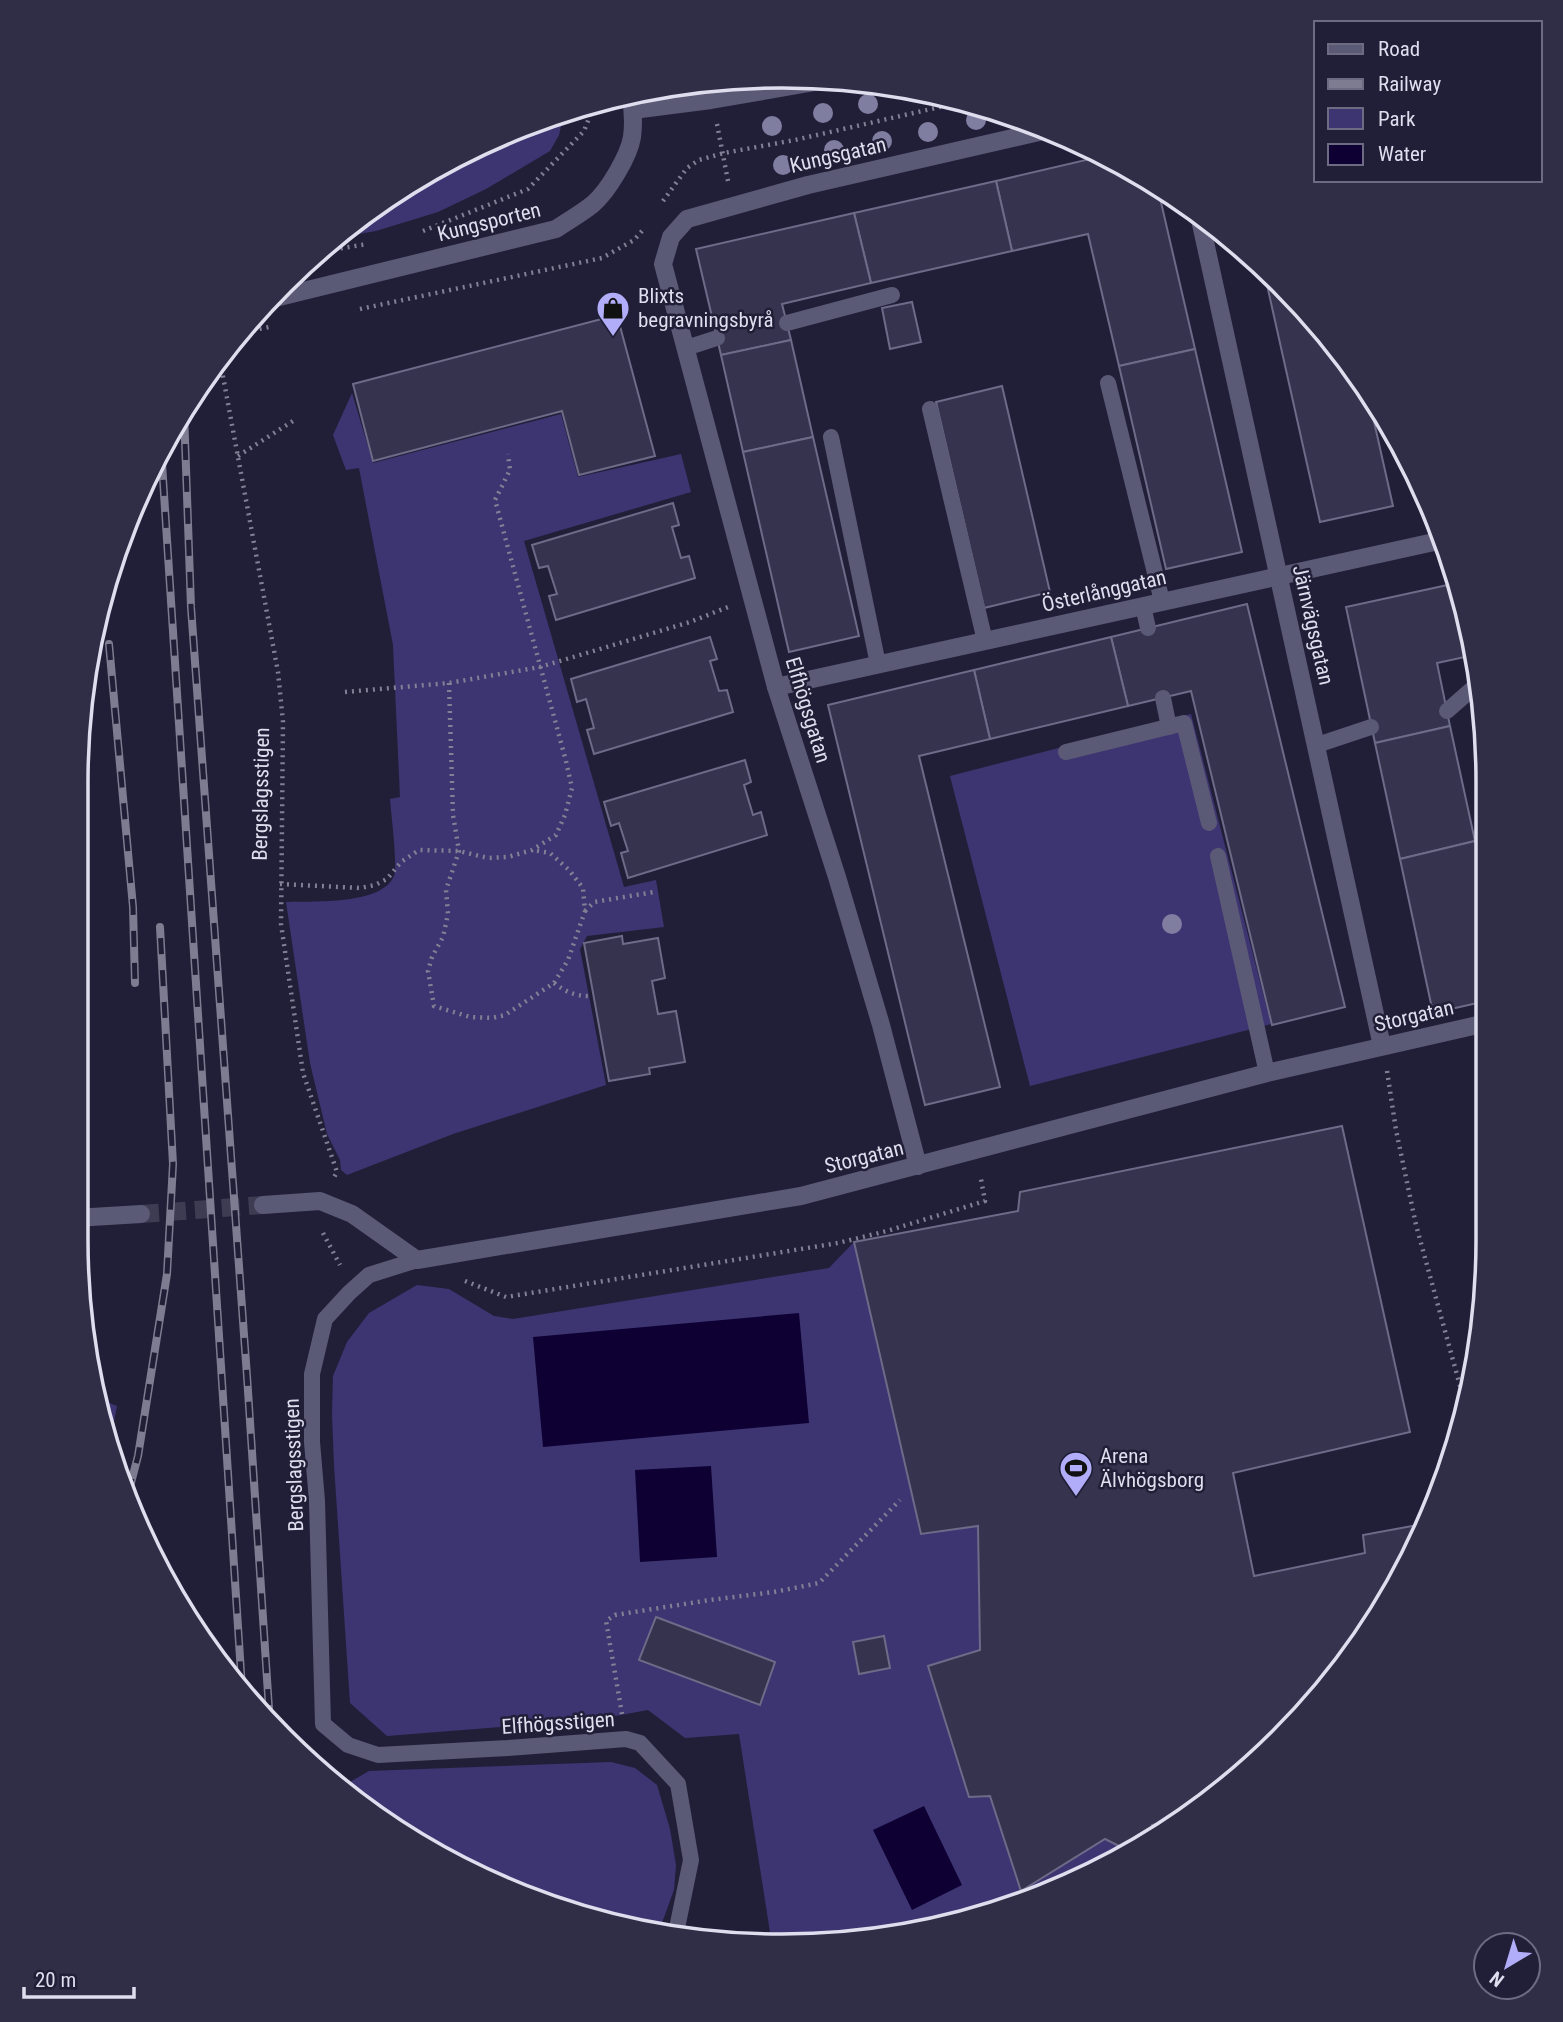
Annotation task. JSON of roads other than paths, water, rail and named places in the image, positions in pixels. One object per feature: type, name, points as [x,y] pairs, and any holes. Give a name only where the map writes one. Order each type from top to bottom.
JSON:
[{"type":"street","points":[[643,102],[711,100],[780,88]]},
{"type":"street","name":"Kungsporten","points":[[287,295],[556,229],[594,203],[610,183],[632,139],[632,104]]},
{"type":"street","name":"Kungsgatan","points":[[663,264],[671,237],[687,219],[808,185],[1031,134]]},
{"type":"street","name":"Järnvägsgatan","points":[[1202,230],[1382,1046]]},
{"type":"street","name":"Elfhögsgatan","points":[[663,264],[776,687],[881,1025],[918,1166]]},
{"type":"street","name":"Österlånggatan","points":[[776,687],[1433,542]]},
{"type":"street","name":"Storgatan","points":[[417,1260],[801,1196],[1267,1073],[1476,1025]]},
{"type":"street","points":[[263,1205],[320,1201],[352,1214],[417,1260]]},
{"type":"street","points":[[88,1218],[141,1214]]},
{"type":"lane","points":[[787,323],[892,295]]},
{"type":"lane","points":[[686,348],[718,338]]},
{"type":"lane","points":[[1108,383],[1162,601]]},
{"type":"lane","points":[[930,409],[985,641]]},
{"type":"lane","points":[[831,437],[878,664]]},
{"type":"lane","points":[[1143,606],[1148,628]]},
{"type":"lane","points":[[1447,711],[1470,691]]},
{"type":"lane","points":[[1163,698],[1169,727]]},
{"type":"lane","points":[[1066,752],[1184,723],[1209,823]]},
{"type":"lane","points":[[1317,745],[1371,727]]},
{"type":"lane","points":[[1218,856],[1267,1073]]},
{"type":"lane","name":"Bergslagsstigen","points":[[323,1724],[317,1501],[312,1442],[312,1374],[325,1319],[369,1275],[417,1260]]},
{"type":"lane","name":"Elfhögsstigen","points":[[323,1724],[348,1745],[378,1755],[626,1739],[640,1743],[678,1784],[691,1860],[677,1927]]},
{"type":"water","points":[[799,1313],[809,1423],[543,1447],[533,1337]]},
{"type":"water","points":[[711,1466],[717,1557],[640,1562],[635,1470]]},
{"type":"water","points":[[924,1806],[962,1885],[912,1910],[873,1830]]},
{"type":"tunnel","points":[[141,1214],[263,1205]]},
{"type":"railway","points":[[185,427],[191,607],[269,1707]]},
{"type":"railway","points":[[162,468],[241,1675]]},
{"type":"railway","points":[[109,644],[133,907],[135,983]]},
{"type":"railway","points":[[131,1482],[138,1456],[167,1274],[173,1164],[160,927]]},
{"type":"place","name":"Blixts begravningsbyrå","points":[[613,338]]},
{"type":"place","name":"Arena Älvhögsborg","points":[[1076,1498]]}]
